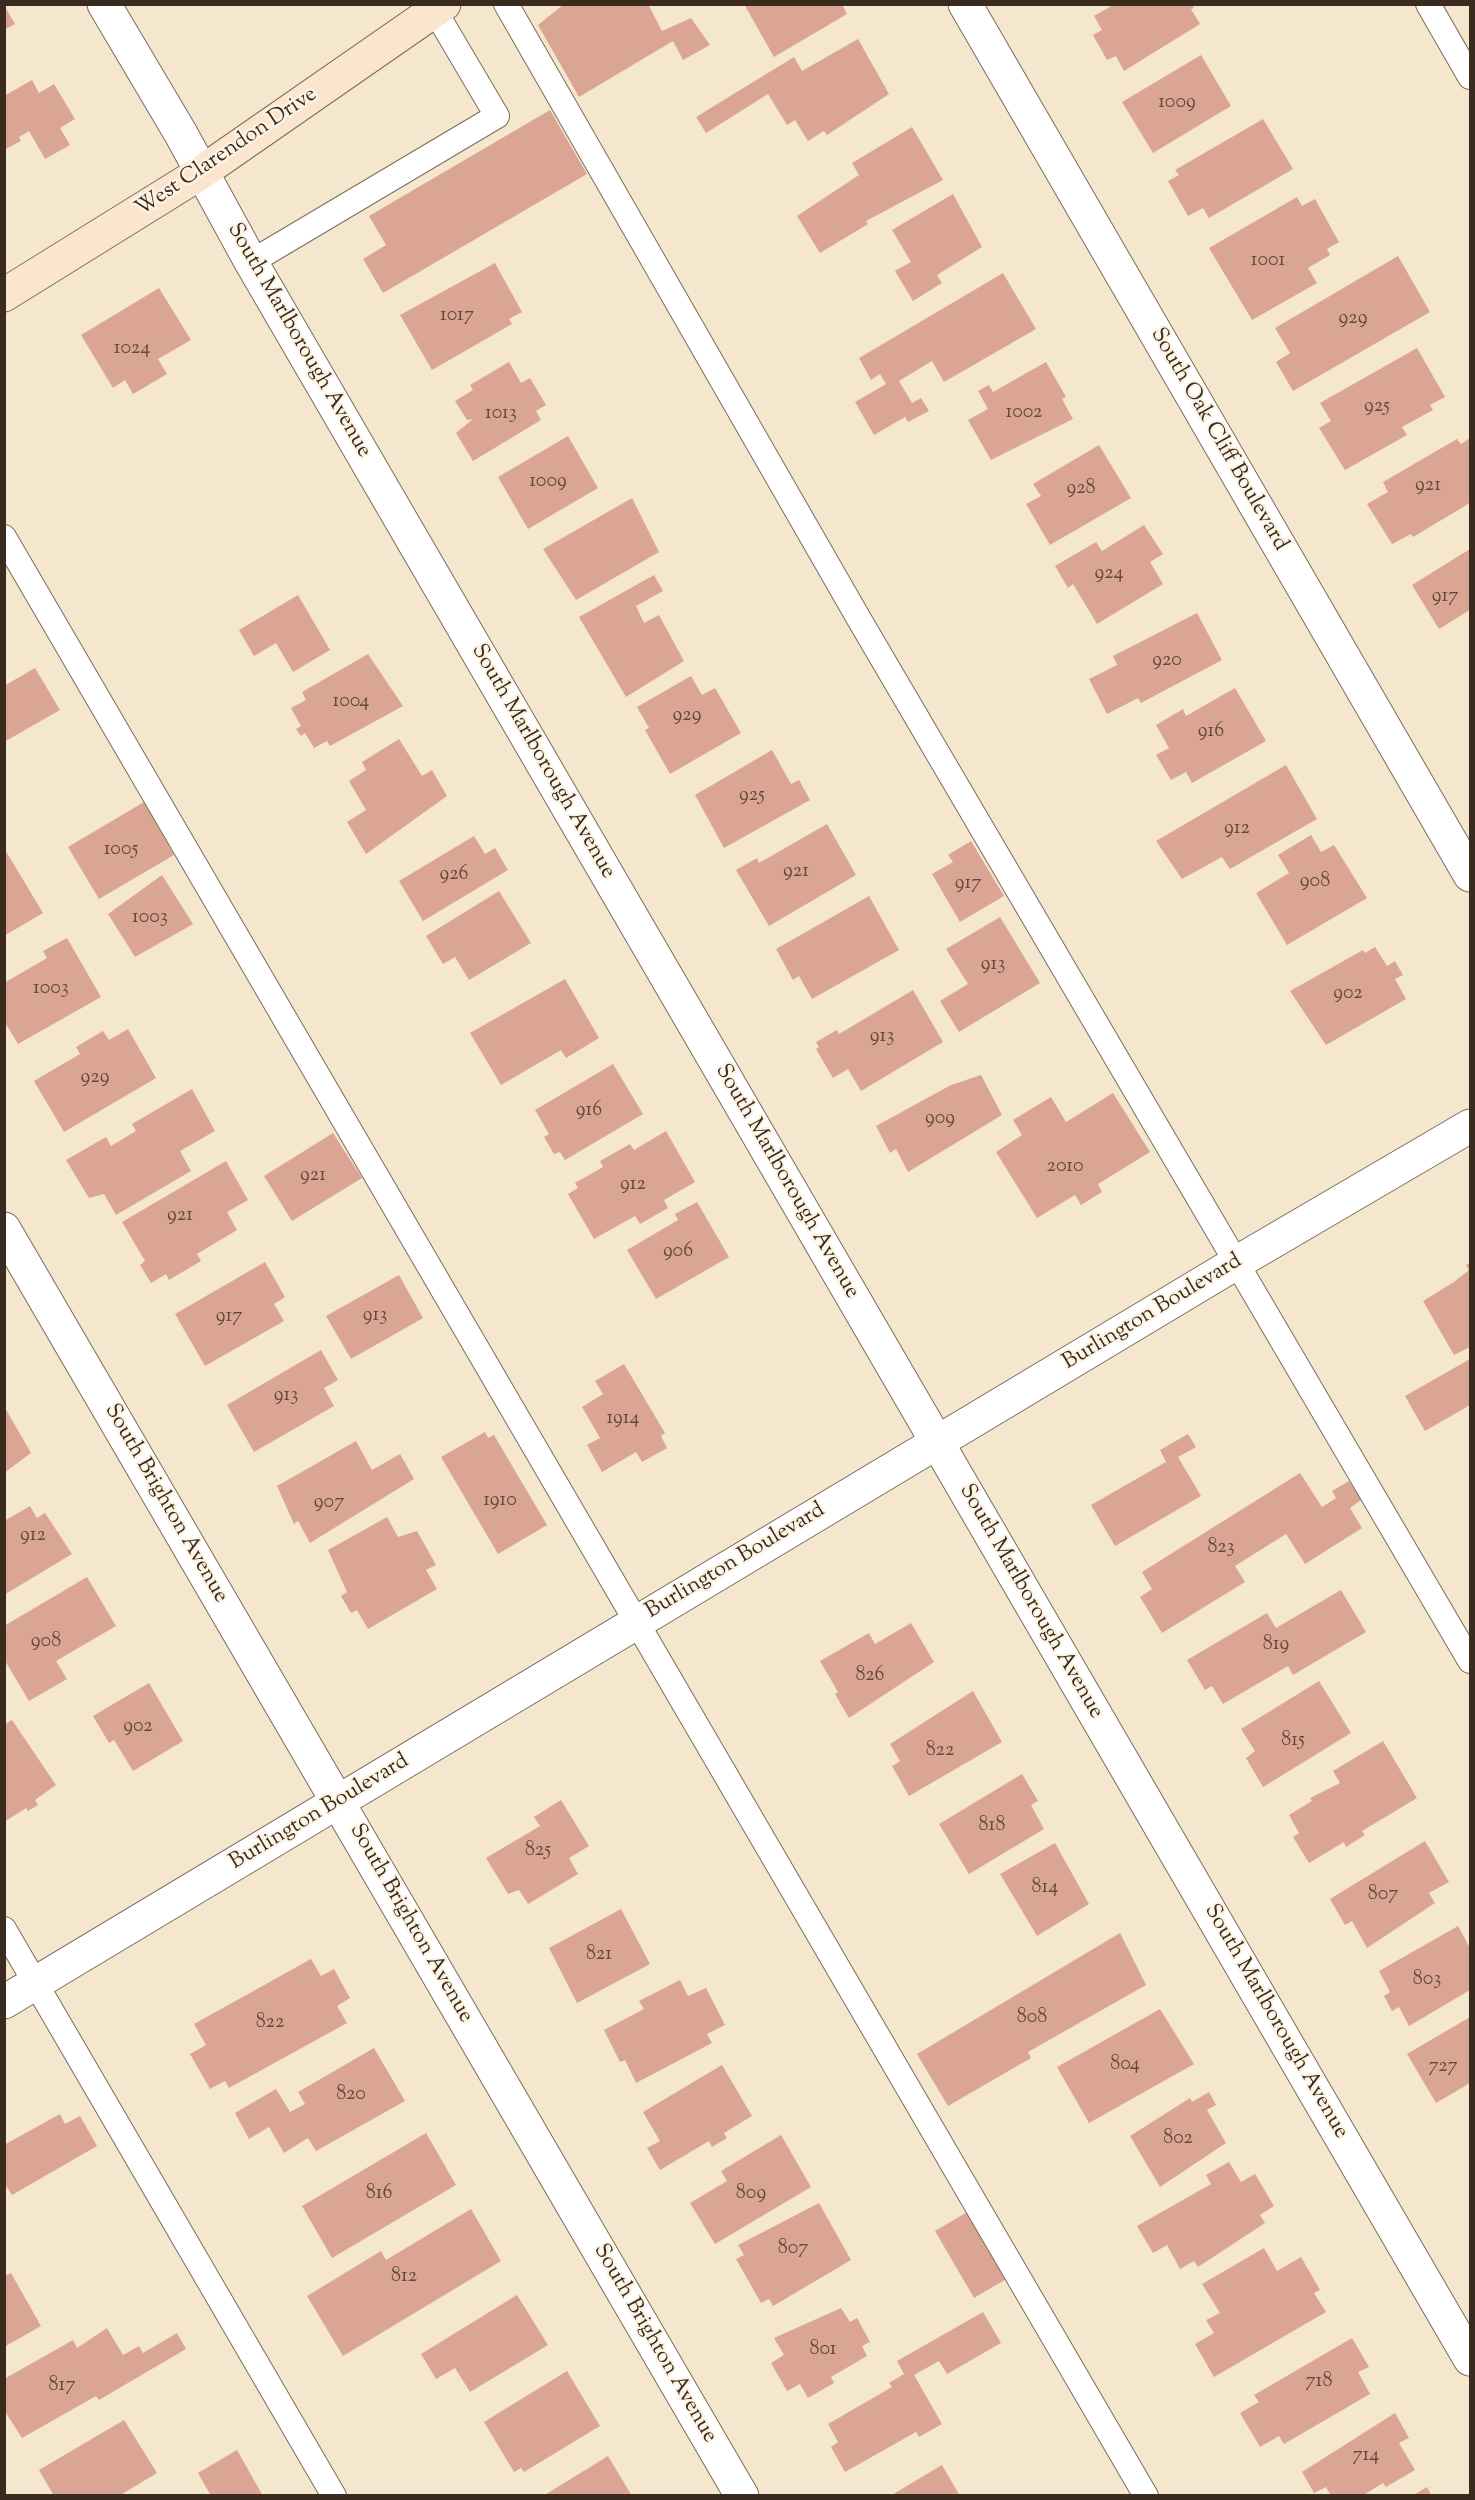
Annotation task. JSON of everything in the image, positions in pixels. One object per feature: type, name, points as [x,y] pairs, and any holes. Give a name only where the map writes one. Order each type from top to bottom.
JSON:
[{"type":"main road","name":"West Clarendon Drive","points":[[4,295],[202,172],[440,8]]},
{"type":"street","name":"South Marlborough Avenue","points":[[104,4],[202,172],[251,262],[1470,2358]]},
{"type":"street","name":"South Oak Cliff Boulevard","points":[[965,4],[1470,875]]},
{"type":"street","name":"Burlington Boulevard","points":[[4,2002],[1236,1263],[1470,1126]]},
{"type":"street","name":"South Brighton Avenue","points":[[4,1229],[742,2496]]},
{"type":"lane","points":[[506,4],[859,619],[1470,1661]]},
{"type":"lane","points":[[1428,4],[1470,77]]},
{"type":"lane","points":[[251,262],[497,116],[440,8]]},
{"type":"lane","points":[[4,537],[1146,2496]]},
{"type":"lane","points":[[4,1929],[334,2496]]},
{"type":"building","points":[[564,4],[648,4],[662,31],[691,18],[710,45],[683,60],[673,41],[579,97],[538,25]]},
{"type":"building","points":[[744,4],[842,4],[847,14],[774,57]]},
{"type":"building","points":[[1115,4],[1191,4],[1194,8],[1191,9],[1200,24],[1124,71],[1116,56],[1107,60],[1093,35],[1102,30],[1094,16]]},
{"type":"building","points":[[4,5],[15,24],[4,30]]},
{"type":"building","points":[[858,39],[889,94],[827,135],[824,131],[808,141],[795,120],[787,125],[768,94],[706,133],[696,117],[794,57],[802,71]]},
{"type":"building","points":[[1201,55],[1231,106],[1153,153],[1122,102]]},
{"type":"building","points":[[32,80],[39,93],[54,84],[75,119],[60,128],[70,145],[45,159],[29,131],[19,137],[21,141],[4,150],[4,96]]},
{"type":"building","points":[[550,110],[587,174],[383,293],[363,259],[386,245],[369,216]]},
{"type":"building","points":[[1263,119],[1293,169],[1209,218],[1203,208],[1188,216],[1168,181],[1179,175],[1175,170]]},
{"type":"building","points":[[912,127],[943,180],[866,221],[868,224],[820,253],[797,216],[859,175],[852,163]]},
{"type":"building","points":[[953,194],[982,247],[937,275],[942,283],[913,301],[895,271],[911,262],[892,230]]},
{"type":"building","points":[[1297,197],[1302,206],[1315,199],[1339,242],[1327,249],[1330,255],[1308,268],[1317,283],[1252,320],[1209,248]]},
{"type":"building","points":[[1398,256],[1430,312],[1293,391],[1276,362],[1290,353],[1275,328]]},
{"type":"building","points":[[495,263],[522,312],[509,319],[512,324],[432,370],[400,315]]},
{"type":"building","points":[[1003,273],[1036,329],[944,382],[932,361],[899,381],[912,403],[921,398],[929,411],[908,422],[905,417],[874,435],[855,402],[886,384],[880,374],[871,380],[859,358]]},
{"type":"building","points":[[159,288],[191,340],[158,359],[167,374],[133,394],[125,380],[113,388],[81,335]]},
{"type":"building","points":[[1417,348],[1445,397],[1430,405],[1433,410],[1402,427],[1407,435],[1345,470],[1319,428],[1331,421],[1320,403]]},
{"type":"building","points":[[509,362],[521,383],[530,378],[546,405],[536,411],[541,420],[473,461],[456,433],[473,419],[467,420],[455,401],[473,390],[470,385]]},
{"type":"building","points":[[1046,362],[1066,397],[1062,399],[1073,419],[991,460],[968,420],[988,409],[978,391],[989,385],[993,392]]},
{"type":"building","points":[[568,436],[598,488],[528,529],[498,477]]},
{"type":"building","points":[[1470,438],[1470,503],[1413,537],[1411,534],[1392,544],[1367,504],[1388,492],[1383,482],[1457,439],[1461,444]]},
{"type":"building","points":[[1099,445],[1131,498],[1050,545],[1026,504],[1041,496],[1033,484]]},
{"type":"building","points":[[632,498],[659,552],[576,600],[543,549]]},
{"type":"building","points":[[1144,525],[1163,554],[1150,562],[1163,584],[1097,624],[1073,584],[1068,588],[1055,566],[1096,542],[1102,551]]},
{"type":"building","points":[[1470,549],[1470,610],[1439,629],[1412,585]]},
{"type":"building","points":[[654,575],[663,591],[636,606],[644,623],[659,615],[684,661],[626,697],[579,617]]},
{"type":"building","points":[[298,595],[330,650],[293,672],[276,643],[254,656],[239,630]]},
{"type":"building","points":[[1197,613],[1222,660],[1141,703],[1138,698],[1107,714],[1089,679],[1117,665],[1113,656]]},
{"type":"building","points":[[368,654],[403,706],[330,746],[327,741],[314,748],[305,733],[301,736],[296,729],[301,726],[291,708],[306,700],[302,692]]},
{"type":"building","points":[[35,668],[60,710],[4,742],[4,686]]},
{"type":"building","points":[[691,676],[702,695],[715,688],[741,733],[670,774],[645,730],[649,728],[637,707]]},
{"type":"building","points":[[1235,688],[1266,741],[1192,783],[1186,772],[1171,780],[1156,755],[1169,748],[1156,725],[1183,709],[1186,716]]},
{"type":"building","points":[[399,739],[422,776],[432,770],[447,796],[366,854],[347,822],[366,810],[349,781],[366,770],[362,762]]},
{"type":"building","points":[[772,750],[791,784],[799,780],[810,800],[724,848],[695,795]]},
{"type":"building","points":[[1286,765],[1317,819],[1230,869],[1222,857],[1182,879],[1156,841]]},
{"type":"building","points":[[144,802],[174,855],[99,899],[68,847]]},
{"type":"building","points":[[827,824],[856,875],[769,926],[736,870],[757,858],[759,863]]},
{"type":"building","points":[[1311,835],[1321,852],[1334,845],[1367,898],[1287,945],[1256,893],[1289,873],[1278,855]]},
{"type":"building","points":[[474,836],[485,854],[495,848],[508,870],[423,921],[399,881]]},
{"type":"building","points":[[971,841],[1004,896],[960,922],[932,874],[953,862],[948,855]]},
{"type":"building","points":[[4,848],[43,913],[4,936]]},
{"type":"building","points":[[162,875],[193,924],[135,957],[108,914]]},
{"type":"building","points":[[499,891],[531,943],[469,980],[455,957],[443,964],[426,936]]},
{"type":"building","points":[[869,896],[899,950],[812,999],[799,976],[793,980],[776,949]]},
{"type":"building","points":[[1000,917],[1040,983],[959,1032],[940,1001],[968,984],[946,949]]},
{"type":"building","points":[[67,938],[101,997],[18,1044],[4,1021],[4,983],[47,958],[43,951]]},
{"type":"building","points":[[1375,947],[1387,966],[1395,961],[1403,975],[1395,979],[1406,999],[1326,1045],[1290,991],[1363,950],[1365,953]]},
{"type":"building","points":[[565,979],[599,1038],[566,1058],[561,1050],[501,1085],[470,1033]]},
{"type":"building","points":[[913,990],[943,1042],[861,1091],[848,1069],[833,1078],[816,1049],[819,1047],[816,1042],[837,1030],[839,1034]]},
{"type":"building","points":[[128,1029],[156,1078],[64,1132],[34,1081],[80,1054],[76,1047],[103,1031],[109,1040]]},
{"type":"building","points":[[613,1064],[643,1114],[565,1160],[560,1152],[554,1154],[544,1137],[549,1134],[535,1110]]},
{"type":"building","points":[[981,1075],[1002,1115],[908,1172],[896,1149],[890,1153],[876,1126],[951,1085]]},
{"type":"building","points":[[192,1089],[215,1131],[180,1151],[191,1171],[116,1215],[104,1194],[89,1198],[66,1160],[106,1137],[111,1146],[136,1131],[132,1124]]},
{"type":"building","points":[[1113,1093],[1150,1152],[1098,1184],[1102,1192],[1081,1205],[1075,1195],[1037,1218],[996,1152],[1022,1135],[1013,1120],[1051,1097],[1066,1122]]},
{"type":"building","points":[[666,1131],[695,1182],[664,1200],[668,1208],[640,1224],[635,1216],[594,1239],[568,1194],[578,1188],[575,1183],[603,1167],[600,1161],[630,1144],[634,1150]]},
{"type":"building","points":[[333,1133],[362,1178],[292,1221],[264,1176]]},
{"type":"building","points":[[226,1161],[248,1200],[227,1212],[237,1230],[197,1254],[201,1261],[169,1280],[166,1274],[151,1283],[140,1265],[145,1261],[122,1222]]},
{"type":"building","points":[[697,1202],[729,1257],[656,1299],[627,1250],[678,1220],[675,1214]]},
{"type":"building","points":[[265,1262],[285,1297],[274,1304],[284,1321],[205,1366],[175,1314]]},
{"type":"building","points":[[1470,1263],[1470,1347],[1454,1355],[1423,1301],[1469,1270],[1466,1265]]},
{"type":"building","points":[[399,1275],[423,1318],[351,1359],[326,1316]]},
{"type":"building","points":[[321,1350],[338,1380],[324,1388],[334,1406],[254,1452],[227,1405]]},
{"type":"building","points":[[1470,1359],[1470,1405],[1425,1431],[1405,1396]]},
{"type":"building","points":[[624,1364],[665,1433],[661,1436],[667,1448],[642,1462],[636,1452],[602,1472],[587,1445],[600,1438],[582,1407],[603,1394],[595,1381]]},
{"type":"building","points":[[4,1406],[31,1453],[4,1473]]},
{"type":"building","points":[[485,1432],[488,1438],[494,1435],[547,1525],[498,1554],[441,1457]]},
{"type":"building","points":[[1188,1434],[1196,1447],[1178,1457],[1201,1496],[1115,1546],[1091,1505],[1166,1462],[1160,1450]]},
{"type":"building","points":[[356,1441],[372,1470],[400,1454],[414,1479],[310,1543],[298,1521],[294,1524],[277,1486]]},
{"type":"building","points":[[1300,1473],[1322,1507],[1336,1498],[1332,1491],[1349,1481],[1361,1500],[1350,1508],[1362,1528],[1305,1564],[1286,1534],[1235,1566],[1245,1582],[1162,1633],[1140,1597],[1152,1589],[1142,1572]]},
{"type":"building","points":[[30,1506],[37,1518],[45,1513],[72,1554],[4,1595],[4,1521]]},
{"type":"building","points":[[387,1517],[398,1537],[417,1531],[436,1565],[426,1570],[437,1589],[368,1629],[357,1610],[351,1613],[341,1596],[347,1592],[328,1550]]},
{"type":"building","points":[[87,1577],[116,1626],[56,1661],[67,1679],[29,1701],[4,1659],[4,1626]]},
{"type":"building","points":[[1341,1590],[1366,1632],[1293,1675],[1288,1666],[1223,1704],[1212,1686],[1205,1690],[1187,1660],[1267,1613],[1276,1628]]},
{"type":"building","points":[[911,1623],[934,1662],[849,1718],[835,1694],[838,1692],[820,1661],[869,1633],[875,1644]]},
{"type":"building","points":[[1319,1681],[1351,1733],[1263,1787],[1246,1758],[1255,1751],[1241,1729]]},
{"type":"building","points":[[149,1683],[183,1741],[133,1771],[114,1740],[109,1743],[93,1716]]},
{"type":"building","points":[[973,1691],[1002,1742],[909,1796],[892,1766],[900,1761],[890,1744]]},
{"type":"building","points":[[12,1720],[56,1785],[35,1800],[38,1805],[28,1811],[26,1808],[4,1822],[4,1725]]},
{"type":"building","points":[[1383,1741],[1417,1798],[1362,1831],[1365,1835],[1346,1847],[1344,1842],[1309,1863],[1293,1837],[1299,1833],[1289,1815],[1312,1801],[1310,1798],[1340,1783],[1333,1771]]},
{"type":"building","points":[[1022,1774],[1038,1801],[1031,1805],[1044,1829],[969,1874],[939,1824]]},
{"type":"building","points":[[561,1800],[589,1846],[569,1858],[578,1874],[528,1904],[519,1890],[508,1894],[486,1858],[540,1826],[534,1817]]},
{"type":"building","points":[[1425,1841],[1449,1882],[1429,1893],[1435,1903],[1367,1948],[1352,1921],[1345,1925],[1330,1899]]},
{"type":"building","points":[[1055,1843],[1089,1904],[1037,1936],[1000,1874]]},
{"type":"building","points":[[621,1909],[650,1964],[577,2003],[549,1948]]},
{"type":"building","points":[[1458,1926],[1470,1948],[1470,1990],[1409,2026],[1399,2007],[1392,2011],[1384,1996],[1390,1992],[1379,1971]]},
{"type":"building","points":[[1120,1933],[1146,1985],[1028,2052],[1031,2058],[948,2106],[917,2054]]},
{"type":"building","points":[[311,1959],[321,1976],[334,1969],[350,1998],[337,2006],[347,2023],[229,2088],[225,2081],[210,2089],[190,2054],[206,2045],[194,2024]]},
{"type":"building","points":[[680,1980],[688,1996],[706,1988],[725,2025],[707,2034],[712,2043],[636,2083],[625,2060],[620,2062],[604,2030],[644,2009],[639,2001]]},
{"type":"building","points":[[1160,2009],[1194,2064],[1089,2123],[1057,2067]]},
{"type":"building","points":[[1470,2017],[1470,2083],[1436,2103],[1407,2054]]},
{"type":"building","points":[[374,2048],[405,2101],[316,2151],[308,2138],[284,2153],[269,2127],[249,2139],[235,2113],[276,2089],[290,2112],[305,2104],[298,2092]]},
{"type":"building","points":[[722,2065],[752,2116],[724,2133],[727,2138],[712,2147],[709,2141],[660,2170],[647,2148],[660,2141],[643,2112]]},
{"type":"building","points":[[1209,2092],[1216,2105],[1207,2110],[1226,2143],[1160,2187],[1130,2136],[1190,2098],[1192,2102]]},
{"type":"building","points":[[60,2114],[65,2124],[80,2116],[97,2146],[12,2195],[4,2183],[4,2145]]},
{"type":"building","points":[[426,2133],[456,2185],[332,2258],[302,2206]]},
{"type":"building","points":[[781,2135],[811,2187],[715,2244],[690,2203],[727,2181],[721,2171]]},
{"type":"building","points":[[1229,2162],[1241,2182],[1255,2174],[1274,2206],[1260,2215],[1265,2223],[1198,2267],[1194,2261],[1180,2269],[1167,2245],[1153,2253],[1137,2226],[1211,2184],[1206,2175]]},
{"type":"building","points":[[819,2203],[851,2260],[773,2306],[769,2299],[761,2303],[736,2259],[744,2255],[738,2245]]},
{"type":"building","points":[[471,2209],[501,2261],[343,2356],[307,2296],[381,2251],[386,2260]]},
{"type":"building","points":[[969,2211],[1008,2278],[974,2298],[935,2231]]},
{"type":"building","points":[[1264,2248],[1277,2271],[1301,2257],[1320,2290],[1314,2293],[1326,2312],[1214,2377],[1195,2344],[1214,2333],[1206,2320],[1220,2313],[1202,2284]]},
{"type":"building","points":[[11,2273],[41,2326],[4,2347],[4,2276]]},
{"type":"building","points":[[517,2295],[548,2345],[470,2392],[455,2368],[436,2379],[421,2354]]},
{"type":"building","points":[[841,2308],[850,2322],[857,2318],[870,2342],[862,2346],[867,2356],[831,2377],[834,2383],[808,2398],[800,2384],[787,2391],[771,2363],[784,2355],[774,2338]]},
{"type":"building","points":[[983,2312],[1001,2343],[947,2374],[939,2361],[914,2375],[942,2424],[919,2437],[916,2432],[845,2472],[831,2447],[838,2442],[828,2424],[892,2387],[889,2383],[904,2374],[897,2361]]},
{"type":"building","points":[[107,2328],[123,2355],[139,2346],[143,2353],[177,2333],[186,2349],[99,2400],[96,2396],[22,2438],[4,2410],[4,2379],[73,2340],[77,2348]]},
{"type":"building","points":[[1352,2338],[1369,2367],[1358,2372],[1370,2394],[1284,2444],[1279,2436],[1260,2447],[1240,2413],[1259,2402],[1254,2395]]},
{"type":"building","points":[[567,2371],[600,2426],[524,2472],[521,2468],[514,2472],[484,2422]]},
{"type":"building","points":[[1395,2413],[1409,2438],[1399,2443],[1415,2470],[1386,2487],[1383,2483],[1362,2496],[1331,2496],[1326,2487],[1314,2493],[1302,2472]]},
{"type":"building","points":[[124,2420],[157,2473],[119,2496],[54,2496],[39,2470]]},
{"type":"building","points":[[237,2450],[263,2496],[211,2496],[198,2473]]},
{"type":"building","points":[[608,2456],[632,2496],[543,2496]]},
{"type":"building","points":[[942,2465],[960,2496],[890,2496]]},
{"type":"building","points":[[1427,2487],[1432,2496],[1412,2496]]}]
